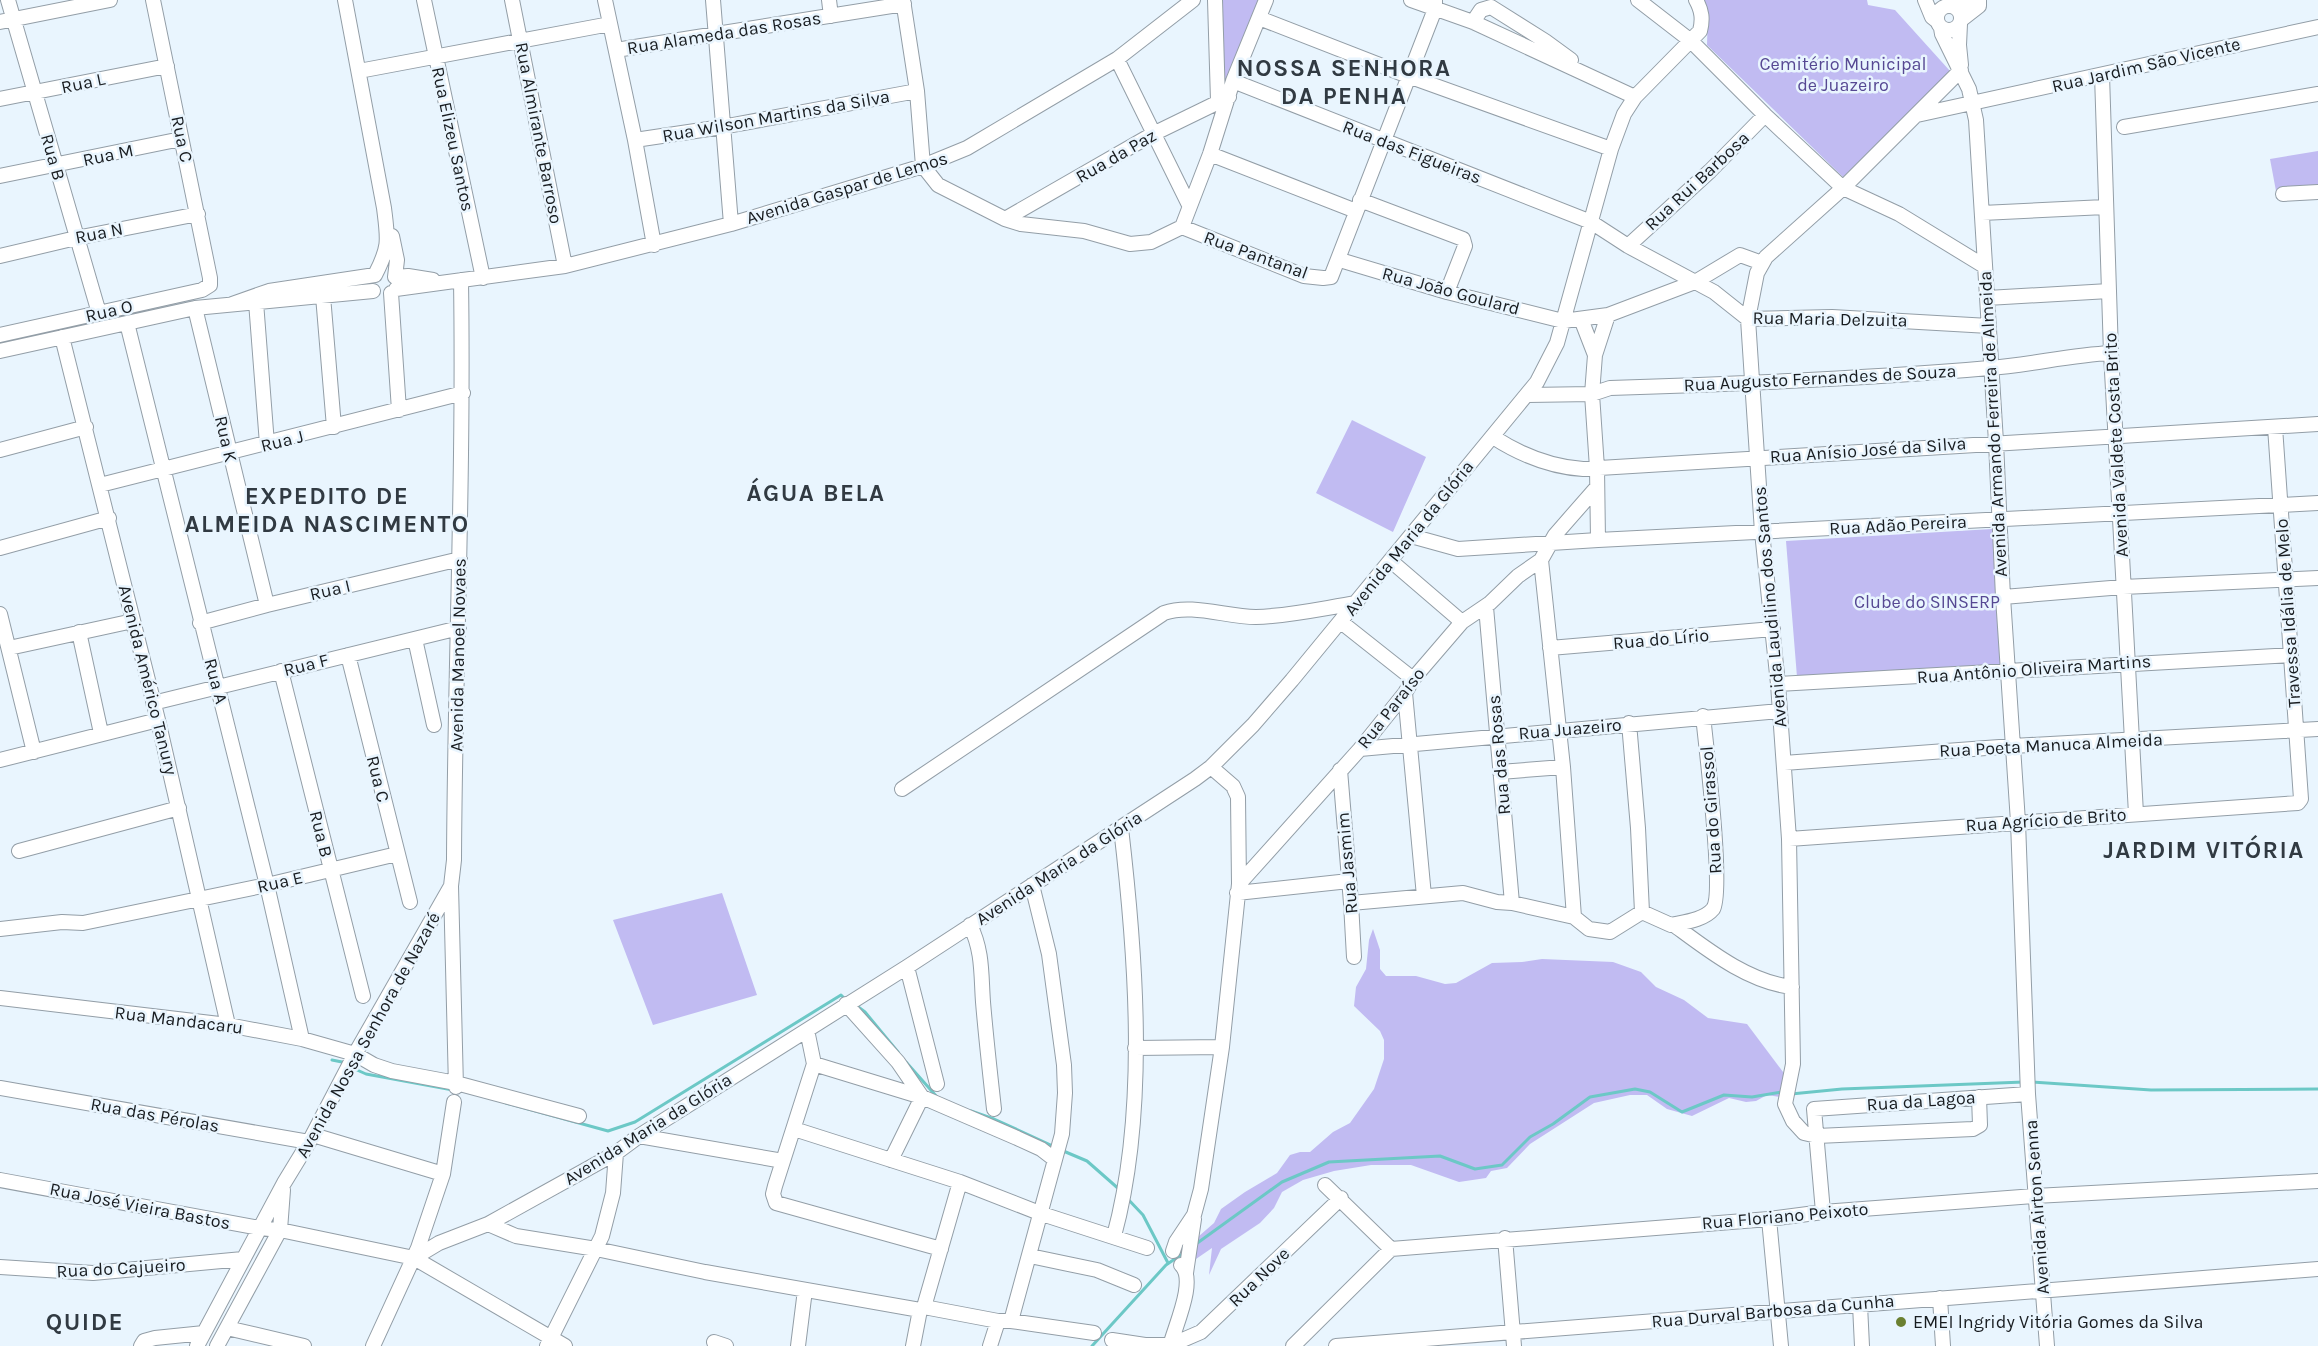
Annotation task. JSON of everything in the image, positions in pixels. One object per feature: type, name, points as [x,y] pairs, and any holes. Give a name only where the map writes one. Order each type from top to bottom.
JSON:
[{"type":"street","name":"Rua B","points":[[8,0],[7,21],[34,93],[99,313]]},
{"type":"street","points":[[7,21],[110,0]]},
{"type":"street","name":"Rua C","points":[[153,0],[210,278]]},
{"type":"street","points":[[0,351],[195,308],[373,291],[383,295],[394,287],[397,260],[384,208],[345,0]]},
{"type":"street","name":"Rua Elizeu Santos","points":[[424,0],[483,278]]},
{"type":"street","name":"Rua Almirante Barroso","points":[[512,0],[565,266]]},
{"type":"street","points":[[605,0],[635,140],[654,244]]},
{"type":"street","points":[[713,0],[731,224]]},
{"type":"street","points":[[829,0],[831,16]]},
{"type":"street","name":"Avenida Gaspar de Lemos","points":[[394,287],[483,278],[565,266],[731,224],[923,166],[967,148],[1117,59],[1193,0]]},
{"type":"street","points":[[1215,0],[1223,99]]},
{"type":"street","points":[[903,2],[917,91],[923,166],[938,184],[1005,219],[1021,224],[1084,231],[1136,245],[1151,242],[1182,227],[1210,154],[1223,99],[1233,81],[1266,0]]},
{"type":"street","points":[[1411,0],[1435,4],[1635,97]]},
{"type":"street","points":[[1638,0],[1691,40],[1765,115],[1843,188],[1899,214],[1984,266]]},
{"type":"street","points":[[1691,40],[1700,31],[1702,23],[1702,12],[1696,0]]},
{"type":"street","points":[[1925,0],[1932,17],[1939,25],[1953,30],[1979,6],[1979,0],[1942,4]]},
{"type":"street","name":"Rua Alameda das Rosas","points":[[616,50],[715,36],[903,2]]},
{"type":"street","points":[[1340,260],[1382,141],[1435,4]]},
{"type":"street","points":[[1942,4],[1938,13],[1939,25],[1961,70]]},
{"type":"street","points":[[1942,4],[1959,12],[1961,70]]},
{"type":"street","points":[[1473,22],[1486,7],[1496,9],[1545,41],[1583,72]]},
{"type":"street","points":[[1259,18],[1408,76],[1611,149]]},
{"type":"street","points":[[359,71],[610,24]]},
{"type":"street","name":"Rua Jardim São Vicente","points":[[1917,115],[2318,27]]},
{"type":"street","name":"Avenida Maria da Glória","points":[[414,1258],[440,1243],[488,1224],[616,1153],[639,1136],[907,967],[1121,828],[1210,767],[1253,725],[1528,395],[1551,357],[1611,149],[1624,114],[1635,97],[1691,40]]},
{"type":"street","points":[[1117,59],[1189,205]]},
{"type":"street","name":"Rua L","points":[[0,99],[167,66]]},
{"type":"street","name":"Avenida Armando Ferreira de Almeida","points":[[1961,70],[1973,103],[1982,213],[2018,822],[2027,1069]]},
{"type":"street","name":"Avenida Laudilino dos Santos","points":[[1817,1136],[1804,1133],[1792,1121],[1785,1104],[1793,1064],[1790,838],[1773,629],[1762,532],[1748,319],[1757,273],[1766,256],[1843,188],[1961,70]]},
{"type":"street","name":"Avenida Valdete Costa Brito","points":[[2102,75],[2111,353],[2136,814]]},
{"type":"street","name":"Rua das Figueiras","points":[[1233,81],[1591,222]]},
{"type":"street","name":"Rua Wilson Martins da Silva","points":[[635,140],[722,127],[917,91]]},
{"type":"street","points":[[2124,127],[2318,94]]},
{"type":"street","name":"Rua da Paz","points":[[1005,219],[1153,134],[1223,99]]},
{"type":"street","name":"Rua Rui Barbosa","points":[[1628,246],[1710,171],[1765,115]]},
{"type":"street","name":"Rua M","points":[[0,176],[182,140]]},
{"type":"street","points":[[1210,154],[1358,206],[1463,239],[1465,246],[1447,292]]},
{"type":"street","points":[[2283,194],[2318,192]]},
{"type":"street","points":[[1982,213],[2105,207]]},
{"type":"street","points":[[373,291],[372,281],[387,246],[384,208]]},
{"type":"street","name":"Rua N","points":[[0,256],[76,238],[198,214]]},
{"type":"street","name":"Rua Maria Delzuita","points":[[1591,222],[1628,246],[1714,292],[1748,319],[1833,317],[1989,326]]},
{"type":"street","name":"Rua Pantanal","points":[[1182,227],[1304,276],[1331,277],[1340,260]]},
{"type":"street","points":[[1563,321],[1608,315],[1695,282],[1740,255],[1762,263]]},
{"type":"street","name":"Rua João Goulard","points":[[1340,260],[1447,292],[1563,321]]},
{"type":"street","points":[[233,303],[269,291],[350,281],[381,272],[392,273],[399,410]]},
{"type":"street","name":"Rua O","points":[[0,335],[202,290],[210,285],[210,278]]},
{"type":"street","name":"Avenida Manoel Novaes","points":[[456,281],[463,393],[454,860],[451,886],[456,1085]]},
{"type":"street","points":[[1987,298],[2109,291]]},
{"type":"street","points":[[323,296],[334,427]]},
{"type":"street","points":[[256,302],[267,444]]},
{"type":"street","name":"Rua K","points":[[195,308],[267,605]]},
{"type":"street","points":[[1598,540],[1597,468],[1592,394],[1595,355],[1608,315]]},
{"type":"street","points":[[1581,319],[1595,355]]},
{"type":"street","name":"Rua A","points":[[127,323],[267,885],[302,1039]]},
{"type":"street","name":"Avenida Américo Tanury","points":[[62,337],[158,720],[228,1025]]},
{"type":"street","name":"Rua Augusto Fernandes de Souza","points":[[1528,395],[1592,394],[1610,388],[1752,383],[1991,368],[2111,353]]},
{"type":"street","name":"Rua J","points":[[100,485],[230,454],[463,393]]},
{"type":"street","name":"Rua Anísio José da Silva","points":[[1493,437],[1550,465],[1567,468],[1597,468],[2318,424]]},
{"type":"street","points":[[0,450],[86,427]]},
{"type":"street","name":"Travessa Idália de Melo","points":[[2275,427],[2301,799]]},
{"type":"street","name":"Rua Paraíso","points":[[1238,889],[1360,749],[1405,693],[1413,679],[1462,622],[1486,607],[1515,578],[1541,560],[1553,539],[1597,487]]},
{"type":"street","name":"Rua Adão Pereira","points":[[1411,536],[1453,549],[1553,539],[1598,540],[2318,503]]},
{"type":"street","points":[[0,548],[109,518]]},
{"type":"street","name":"Rua I","points":[[200,623],[460,559]]},
{"type":"street","points":[[1541,560],[1560,730],[1574,917]]},
{"type":"street","points":[[1391,561],[1462,622]]},
{"type":"street","points":[[2003,597],[2123,587],[2318,578]]},
{"type":"street","points":[[902,789],[1164,614],[1176,610],[1189,610],[1256,616],[1357,603]]},
{"type":"street","name":"Rua das Rosas","points":[[1486,607],[1512,903]]},
{"type":"street","points":[[0,614],[34,752]]},
{"type":"street","points":[[9,648],[133,621]]},
{"type":"street","points":[[1341,622],[1413,679]]},
{"type":"street","name":"Rua F","points":[[153,703],[459,628]]},
{"type":"street","name":"Rua do Lírio","points":[[1550,648],[1773,629]]},
{"type":"street","points":[[79,632],[101,734]]},
{"type":"street","points":[[415,639],[434,725]]},
{"type":"street","name":"Rua C","points":[[348,655],[410,902]]},
{"type":"street","name":"Rua Antônio Oliveira Martins","points":[[1778,684],[2291,655]]},
{"type":"street","name":"Rua B","points":[[281,671],[363,996]]},
{"type":"street","points":[[1405,693],[1424,896]]},
{"type":"street","name":"Rua Juazeiro","points":[[1360,749],[1780,711]]},
{"type":"street","name":"Rua do Girassol","points":[[1674,925],[1707,914],[1716,904],[1716,853],[1703,717]]},
{"type":"street","points":[[0,760],[158,720]]},
{"type":"street","points":[[1629,723],[1642,912]]},
{"type":"street","name":"Rua Poeta Manuca Almeida","points":[[1785,763],[2013,746],[2318,729]]},
{"type":"street","points":[[1112,1340],[1171,1346],[1186,1294],[1184,1269],[1201,1189],[1222,1047],[1238,889],[1238,797],[1233,786],[1210,767]]},
{"type":"street","points":[[1500,772],[1563,767]]},
{"type":"street","name":"Rua Jasmim","points":[[1340,770],[1354,957]]},
{"type":"street","name":"Rua Agrício de Brito","points":[[1790,838],[2291,805],[2298,803],[2301,799]]},
{"type":"street","points":[[19,851],[179,808]]},
{"type":"street","points":[[1114,1236],[1126,1186],[1132,1124],[1135,1048],[1131,932],[1121,828]]},
{"type":"street","name":"Rua E","points":[[0,928],[62,922],[83,923],[199,900],[397,854]]},
{"type":"street","points":[[1238,889],[1349,881]]},
{"type":"street","points":[[990,1346],[1005,1321],[1030,1256],[1062,1134],[1065,1093],[1054,983],[1043,924],[1032,885]]},
{"type":"street","name":"Avenida Nossa Senhora de Nazaré","points":[[200,1340],[355,1054],[451,886]]},
{"type":"street","points":[[1351,903],[1463,892],[1497,902],[1512,903],[1574,917],[1589,929],[1610,932],[1642,912]]},
{"type":"street","points":[[1642,912],[1674,925],[1706,948],[1746,971],[1766,981],[1792,987]]},
{"type":"street","points":[[970,925],[981,956],[983,1002],[994,1109]]},
{"type":"street","points":[[907,967],[937,1083]]},
{"type":"street","name":"Rua Mandacaru","points":[[0,998],[228,1025],[302,1039],[355,1054],[374,1065],[392,1071],[579,1116]]},
{"type":"street","points":[[846,1004],[898,1062],[922,1097]]},
{"type":"street","points":[[807,1029],[814,1064],[773,1194],[776,1203],[941,1249]]},
{"type":"street","points":[[1135,1048],[1222,1047]]},
{"type":"street","points":[[814,1064],[922,1097],[1017,1137],[1055,1156]]},
{"type":"street","name":"Avenida Airton Senna","points":[[2027,1069],[2047,1346]]},
{"type":"street","name":"Rua da Lagoa","points":[[1817,1136],[1814,1109],[1979,1097],[2028,1091]]},
{"type":"street","name":"Rua das Pérolas","points":[[1,1092],[311,1138],[443,1174]]},
{"type":"street","points":[[891,1160],[922,1097]]},
{"type":"street","points":[[1823,1212],[1817,1136],[1973,1129],[1980,1125],[1979,1097]]},
{"type":"street","points":[[373,1346],[414,1258],[443,1174],[454,1102]]},
{"type":"street","points":[[794,1129],[960,1182],[1042,1214],[1147,1248]]},
{"type":"street","points":[[639,1136],[783,1161]]},
{"type":"street","points":[[549,1342],[596,1249],[608,1219],[613,1193],[616,1153]]},
{"type":"street","name":"Rua José Vieira Bastos","points":[[0,1180],[280,1230],[414,1258],[549,1342],[565,1346]]},
{"type":"street","name":"Rua Floriano Peixoto","points":[[1391,1249],[2035,1196],[2244,1183],[2318,1181]]},
{"type":"street","points":[[914,1346],[922,1309],[960,1182]]},
{"type":"street","name":"Avenida Nossa Senhora de Nazaré","points":[[217,1346],[280,1230],[284,1183]]},
{"type":"street","points":[[1293,1346],[1391,1249],[1326,1185]]},
{"type":"street","name":"Rua Nove","points":[[1171,1346],[1201,1332],[1341,1198]]},
{"type":"street","points":[[1173,1251],[1176,1242],[1194,1215]]},
{"type":"street","points":[[1769,1218],[1781,1346]]},
{"type":"street","points":[[488,1224],[516,1236],[596,1249],[805,1290],[1094,1333]]},
{"type":"street","points":[[1505,1238],[1513,1339]]},
{"type":"street","points":[[1030,1256],[1097,1270],[1134,1285]]},
{"type":"street","name":"Rua do Cajueiro","points":[[0,1267],[93,1273],[243,1259]]},
{"type":"street","name":"Rua Durval Barbosa da Cunha","points":[[1336,1346],[1513,1339],[1778,1311],[2318,1269]]},
{"type":"street","points":[[798,1346],[805,1290]]},
{"type":"street","points":[[1940,1298],[1943,1346]]},
{"type":"street","points":[[1860,1305],[1862,1346]]},
{"type":"street","points":[[227,1328],[304,1346]]},
{"type":"street","points":[[141,1346],[148,1339],[200,1340]]},
{"type":"green space","points":[[1220,0],[1260,0],[1225,92],[1221,92]]},
{"type":"green space","name":"Cemitério Municipal de Juazeiro","points":[[1702,0],[1867,0],[1868,5],[1895,10],[1950,71],[1843,177],[1707,45],[1708,9]]},
{"type":"green space","points":[[2318,151],[2318,188],[2276,191],[2270,159]]},
{"type":"green space","points":[[1352,420],[1426,457],[1393,532],[1316,493]]},
{"type":"green space","name":"Clube do SINSERP","points":[[1992,529],[1996,537],[2003,668],[1797,677],[1786,541]]},
{"type":"green space","points":[[722,893],[757,995],[653,1025],[613,920]]},
{"type":"green space","points":[[1373,929],[1380,950],[1380,969],[1386,976],[1416,976],[1445,984],[1456,983],[1492,963],[1542,959],[1613,962],[1641,972],[1656,987],[1684,1000],[1708,1018],[1747,1024],[1792,1084],[1786,1098],[1767,1095],[1756,1101],[1746,1102],[1729,1098],[1692,1116],[1667,1109],[1647,1095],[1630,1095],[1594,1103],[1530,1144],[1507,1168],[1491,1171],[1486,1178],[1459,1182],[1411,1165],[1371,1165],[1334,1171],[1303,1180],[1282,1192],[1274,1208],[1260,1223],[1221,1249],[1209,1275],[1212,1248],[1196,1259],[1191,1243],[1214,1223],[1221,1209],[1277,1173],[1290,1155],[1310,1152],[1333,1132],[1350,1123],[1374,1089],[1384,1059],[1384,1040],[1380,1031],[1354,1006],[1356,987],[1366,969],[1369,940]]},
{"type":"waterway","points":[[506,1103],[608,1131],[635,1122],[841,995],[843,997]]},
{"type":"waterway","points":[[857,1006],[865,1012],[898,1052]]},
{"type":"waterway","points":[[332,1060],[342,1062]]},
{"type":"waterway","points":[[906,1062],[937,1097]]},
{"type":"waterway","points":[[357,1070],[366,1074],[453,1090]]},
{"type":"waterway","points":[[1791,1094],[1842,1089],[2024,1082]]},
{"type":"waterway","points":[[2031,1082],[2151,1090],[2318,1089]]},
{"type":"waterway","points":[[1196,1244],[1282,1182],[1329,1162],[1440,1156],[1475,1169],[1502,1165],[1530,1137],[1553,1124],[1590,1097],[1635,1089],[1650,1092],[1682,1112],[1724,1095],[1752,1097],[1782,1092]]},
{"type":"waterway","points":[[971,1111],[1055,1147]]},
{"type":"waterway","points":[[1061,1150],[1087,1161],[1120,1190]]},
{"type":"waterway","points":[[1126,1197],[1143,1215],[1168,1263]]},
{"type":"waterway","points":[[1092,1346],[1166,1265],[1185,1252]]},
{"type":"place","name":"EMEI lngridy Vitória Gomes da Silva","points":[[1901,1322]]},
{"type":"district","name":"NOSSA SENHORA DA PENHA","points":[[1344,82]]},
{"type":"district","name":"ÁGUA BELA","points":[[816,493]]},
{"type":"district","name":"EXPEDITO DE ALMEIDA NASCIMENTO","points":[[327,510]]},
{"type":"district","name":"JARDIM VITÓRIA","points":[[2204,850]]},
{"type":"district","name":"QUIDE","points":[[85,1322]]}]
